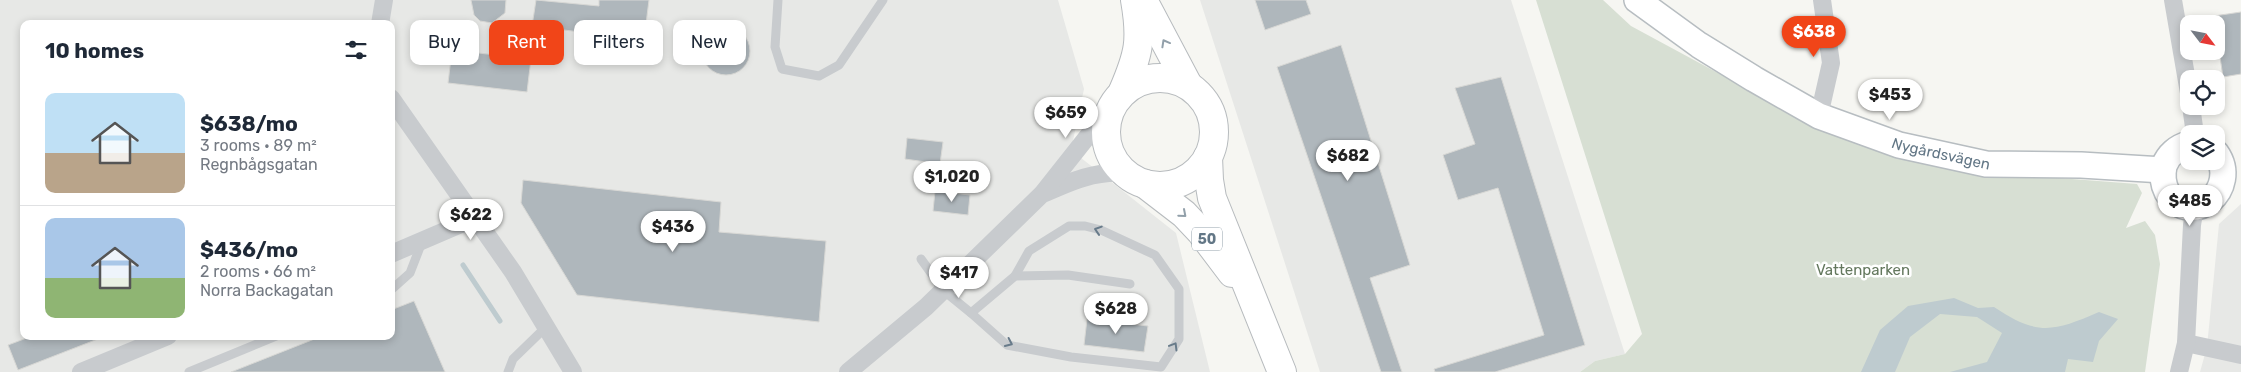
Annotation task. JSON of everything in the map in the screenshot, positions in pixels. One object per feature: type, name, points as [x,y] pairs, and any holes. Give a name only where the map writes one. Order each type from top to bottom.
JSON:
[{"type":"highway","points":[[1135,0],[1139,27],[1139,49],[1108,117],[1106,132],[1108,147],[1114,161],[1134,178],[1157,186],[1181,182],[1201,167],[1208,157],[1214,137],[1212,117],[1203,98],[1188,85],[1143,0]]},
{"type":"highway","points":[[1118,97],[1132,84],[1154,77],[1166,78],[1188,85]]},
{"type":"highway","name":"50","points":[[1208,157],[1212,198],[1282,372]]},
{"type":"highway","name":"50","points":[[1134,178],[1184,214],[1201,232],[1256,307]]},
{"type":"street","points":[[381,20],[384,0]]},
{"type":"street","name":"Nygårdsvägen","points":[[1637,0],[1699,45],[1819,116],[1899,145],[1986,164],[2163,170]]},
{"type":"street","points":[[1819,116],[1831,63],[1822,0]]},
{"type":"street","points":[[2174,0],[2185,70]]},
{"type":"street","points":[[848,372],[944,291],[1042,194],[1118,97]]},
{"type":"street","points":[[395,104],[513,272],[573,372]]},
{"type":"street","points":[[2180,148],[2171,154],[2163,170],[2163,180],[2170,197],[2186,206],[2195,207],[2213,202],[2234,178],[2225,168]]},
{"type":"street","points":[[1042,194],[1079,178],[1109,172],[1134,178]]},
{"type":"street","points":[[2179,372],[2186,343],[2192,225],[2195,207]]},
{"type":"street","points":[[395,252],[475,218]]},
{"type":"street","points":[[81,372],[158,340]]},
{"type":"street","points":[[2186,343],[2241,354]]},
{"type":"lane","points":[[778,0],[775,47],[782,69],[819,76],[839,65],[883,0]]},
{"type":"lane","points":[[921,259],[944,291],[1007,345],[1071,357],[1161,367],[1179,340],[1180,289],[1155,255],[1100,230],[1085,226],[1069,226],[1029,251],[1015,276],[971,313]]},
{"type":"lane","points":[[395,287],[410,274],[422,242]]},
{"type":"lane","points":[[1015,276],[1068,275],[1130,284]]},
{"type":"lane","points":[[508,372],[513,359],[546,327]]},
{"type":"lane","points":[[189,372],[266,340]]},
{"type":"shaded area","points":[[0,0],[1058,0],[1084,89],[1071,150],[1176,233],[1210,372],[0,372]]},
{"type":"shaded area","points":[[1200,0],[1511,0],[1625,354],[1595,361],[1580,372],[1320,372]]},
{"type":"shaded area","points":[[2241,204],[2241,372],[2200,372],[2207,347],[2219,224]]},
{"type":"shaded area","name":"Vattenparken","points":[[1954,298],[1978,308],[1994,307],[2022,323],[2034,327],[2057,327],[2099,312],[2118,319],[2099,341],[2093,362],[2068,359],[2065,372],[1950,372],[1987,362],[2002,333],[1977,317],[1940,314],[1910,337],[1895,372],[1861,372],[1880,330],[1908,306]]},
{"type":"green space","points":[[1536,0],[1603,0],[1631,26],[1818,127],[1979,168],[2059,178],[2137,184],[2142,193],[2126,228],[2145,221],[2155,235],[2160,264],[2145,372],[1580,372],[1595,361],[1625,354],[1642,334]]},
{"type":"building","points":[[471,0],[506,0],[505,13],[496,20],[489,20],[489,22],[480,21],[474,15]]},
{"type":"building","points":[[536,0],[599,6],[599,0],[649,0],[646,20],[574,20],[574,31],[564,30],[564,20],[533,20]]},
{"type":"building","points":[[1255,0],[1306,0],[1311,14],[1265,30]]},
{"type":"building","points":[[2241,12],[2241,74],[2225,77],[2225,70],[2222,70],[2220,60],[2225,60],[2225,15],[2221,15]]},
{"type":"building","points":[[746,37],[750,46],[750,56],[746,65]]},
{"type":"building","points":[[1341,45],[1410,265],[1370,278],[1402,372],[1381,372],[1277,67]]},
{"type":"building","points":[[479,53],[489,54],[489,65],[530,65],[527,92],[448,83],[450,65],[479,65]]},
{"type":"building","points":[[706,65],[746,65],[740,71],[731,75],[717,74]]},
{"type":"building","points":[[1501,77],[1585,345],[1495,372],[1435,372],[1434,369],[1544,335],[1498,188],[1458,200],[1443,155],[1475,144],[1455,88]]},
{"type":"building","points":[[907,138],[943,142],[940,164],[905,159]]},
{"type":"building","points":[[523,180],[721,202],[719,232],[826,241],[819,322],[577,295],[521,203]]},
{"type":"building","points":[[935,191],[970,195],[968,215],[933,211]]},
{"type":"building","points":[[414,301],[445,372],[231,372],[312,340],[395,340],[395,308]]},
{"type":"building","points":[[1087,319],[1148,326],[1144,352],[1084,345]]},
{"type":"building","points":[[21,340],[95,340],[18,370],[8,345]]},
{"type":"waterway","points":[[463,265],[500,321]]}]
